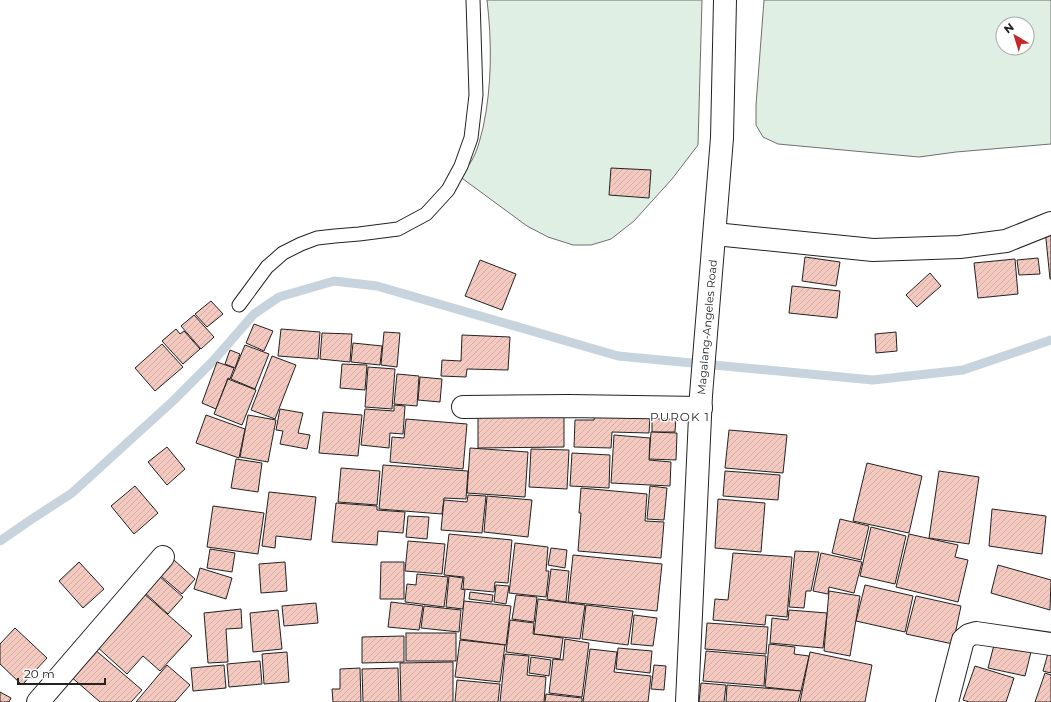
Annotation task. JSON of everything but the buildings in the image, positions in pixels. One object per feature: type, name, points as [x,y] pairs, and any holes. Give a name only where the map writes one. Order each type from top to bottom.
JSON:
[{"type":"street","name":"Magalang-Angeles Road","points":[[687,702],[701,401],[722,138],[725,0]]},
{"type":"street","points":[[715,234],[872,250],[960,247],[1006,241],[1051,223]]},
{"type":"street","points":[[463,407],[569,406],[701,401]]},
{"type":"street","points":[[38,702],[163,558]]},
{"type":"street","points":[[947,702],[963,640],[969,635],[976,633],[1051,644]]},
{"type":"lane","points":[[239,305],[267,267],[283,253],[317,238],[398,229],[426,214],[448,190],[461,166],[471,138],[476,95],[473,0]]},
{"type":"green space","points":[[487,0],[702,0],[698,145],[672,179],[634,221],[611,239],[591,245],[573,245],[548,237],[527,226],[459,176],[465,170],[476,152],[486,112],[490,80],[490,32]]},
{"type":"green space","points":[[764,0],[1051,0],[1051,144],[956,152],[919,157],[778,144],[763,137],[756,125],[756,105]]},
{"type":"waterway","points":[[0,541],[72,493],[173,401],[214,360],[254,314],[279,297],[334,281],[377,286],[618,356],[873,380],[963,370],[1051,340]]},
{"type":"district","name":"PUROK 1","points":[[680,416]]}]
